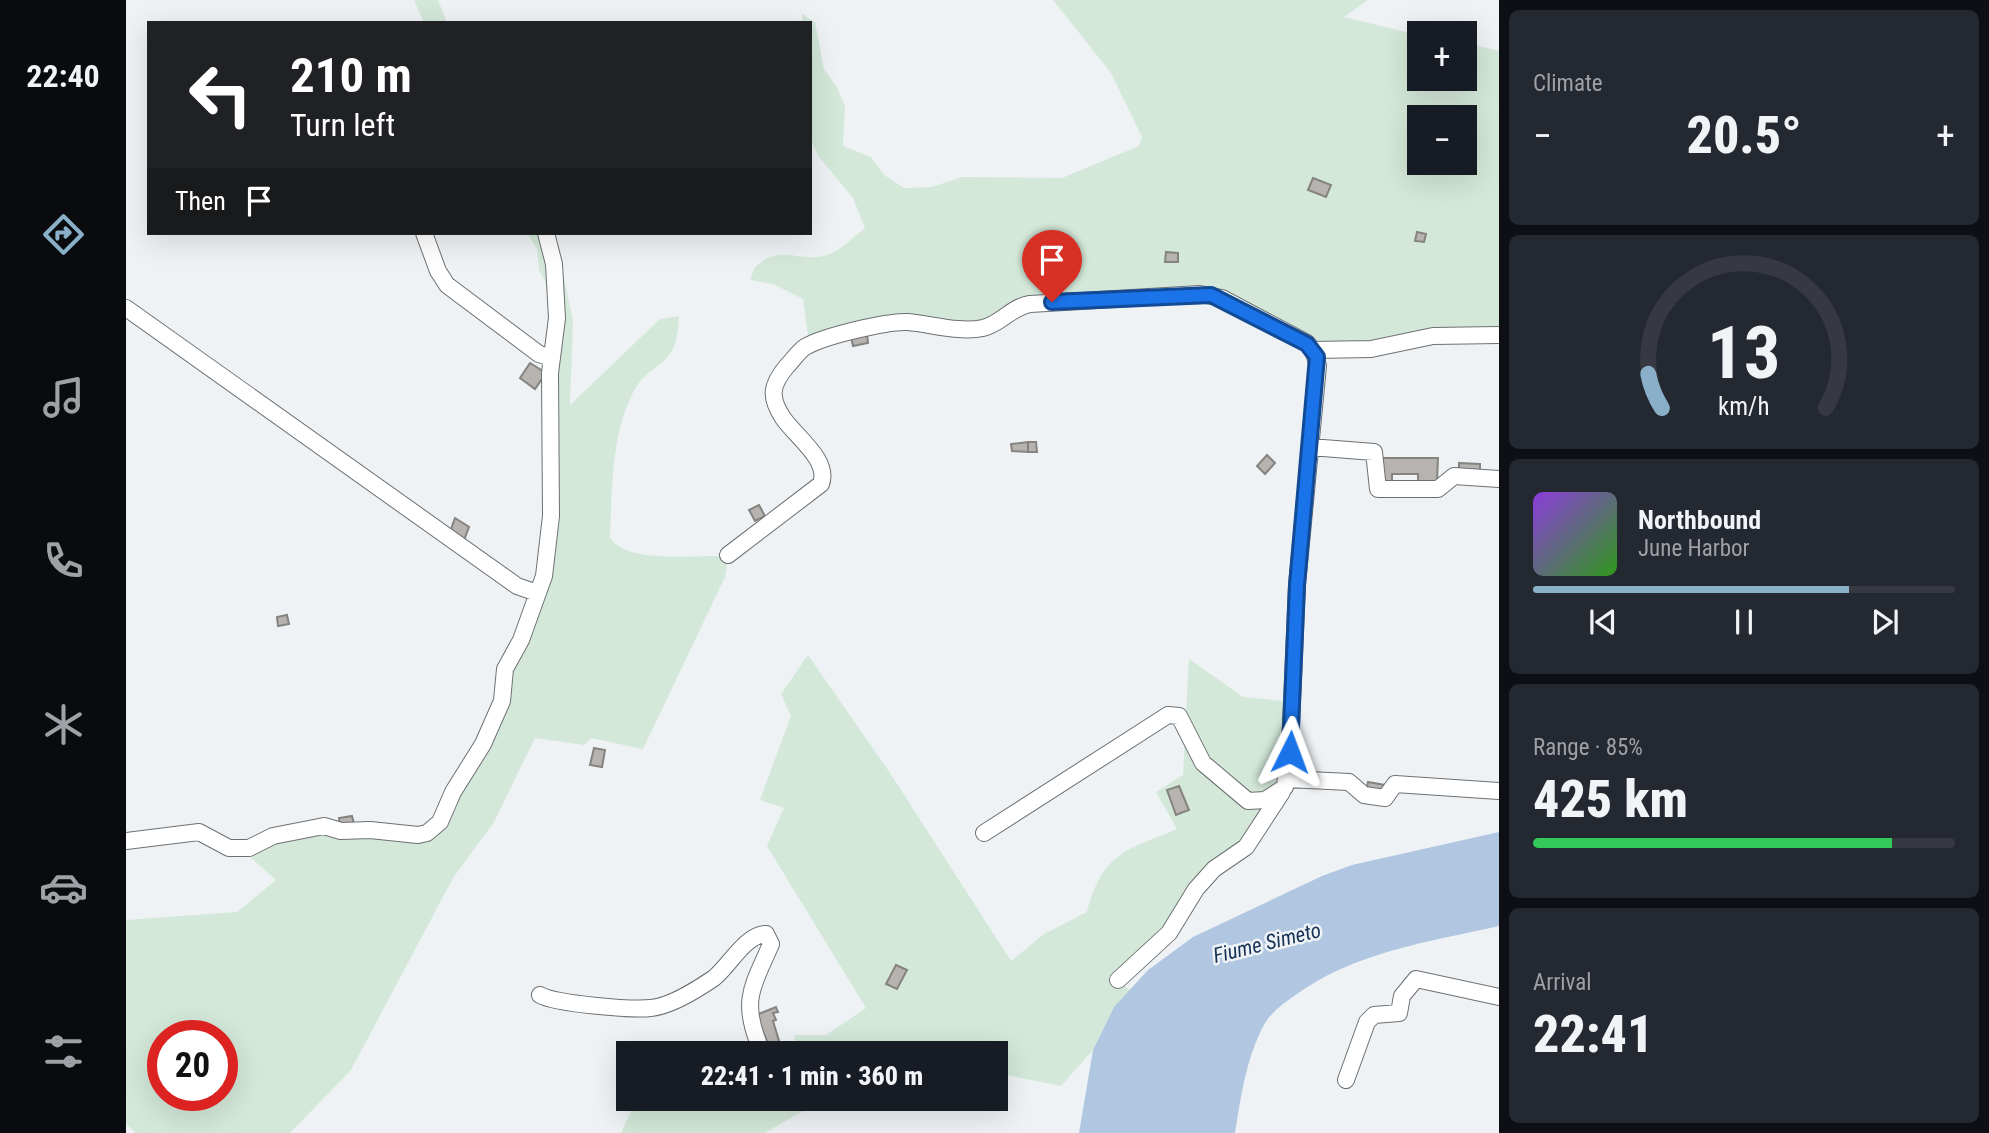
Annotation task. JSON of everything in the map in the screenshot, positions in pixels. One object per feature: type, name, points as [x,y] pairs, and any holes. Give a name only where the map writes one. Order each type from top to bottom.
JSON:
[{"type":"street","points":[[425,235],[438,271],[447,285],[539,354],[552,358]]},
{"type":"street","points":[[126,841],[190,831],[207,834],[229,848],[249,848],[273,836],[324,825],[341,831],[427,833],[440,822],[453,792],[483,744],[502,701],[505,669],[521,640],[544,576],[551,516],[552,358],[557,297],[554,264],[547,235]]},
{"type":"street","points":[[728,555],[821,484],[823,477],[819,462],[784,420],[772,398],[776,379],[809,345],[896,322],[983,328],[1012,309],[1030,304],[1200,294],[1222,298],[1307,344],[1313,350],[1318,366],[1297,585],[1286,783],[1246,847],[1214,869],[1196,889],[1169,933],[1118,980]]},
{"type":"street","points":[[126,308],[517,586],[537,593]]},
{"type":"street","points":[[1313,350],[1371,349],[1433,336],[1499,335]]},
{"type":"street","points":[[1310,447],[1374,452],[1378,489],[1438,489],[1454,476],[1499,479]]},
{"type":"street","points":[[984,832],[1168,715],[1179,716],[1203,763],[1248,801],[1265,800],[1286,783],[1349,782],[1364,795],[1385,798],[1395,784],[1499,791]]},
{"type":"street","points":[[540,996],[562,1003],[652,1008],[704,985],[754,937],[766,934],[771,944],[749,994],[750,1021],[758,1041]]},
{"type":"street","points":[[1346,1080],[1367,1022],[1374,1015],[1399,1013],[1402,996],[1416,979],[1499,997]]},
{"type":"green space","points":[[414,0],[438,0],[446,21],[423,21]]},
{"type":"green space","points":[[1053,0],[1368,0],[1344,17],[1407,32],[1407,91],[1477,91],[1477,46],[1499,51],[1499,330],[1371,345],[1321,346],[1222,295],[1050,296],[983,324],[896,318],[809,342],[803,299],[773,284],[750,280],[755,267],[772,257],[825,256],[843,246],[865,228],[853,198],[819,157],[812,143],[812,21],[802,21],[802,14],[815,22],[824,69],[837,87],[845,107],[843,146],[871,157],[884,175],[904,188],[932,187],[962,177],[1062,178],[1139,146],[1142,137],[1111,73]]},
{"type":"green space","points":[[528,235],[554,235],[573,320],[570,405],[660,319],[679,316],[677,334],[668,356],[639,383],[625,411],[616,446],[610,538],[631,552],[677,557],[720,556],[727,564],[725,577],[643,749],[591,738],[584,745],[535,738],[494,822],[453,878],[351,1070],[290,1133],[135,1133],[126,1123],[126,920],[237,912],[276,880],[249,856],[297,837],[319,832],[364,829],[437,831],[547,585],[553,296],[539,270],[537,249]]},
{"type":"green space","points":[[808,655],[890,773],[1011,961],[1044,934],[1087,912],[1100,877],[1118,856],[1177,829],[1156,792],[1183,775],[1189,659],[1243,697],[1284,701],[1289,786],[1122,984],[1130,990],[1114,1007],[1093,1050],[1061,1086],[1008,1075],[1008,1041],[795,1041],[794,1035],[826,1035],[866,1008],[767,846],[784,808],[760,800],[791,716],[781,694]]},
{"type":"green space","points":[[631,1111],[803,1111],[765,1133],[621,1133]]},
{"type":"water","name":"Fiume Simeto","points":[[1499,832],[1499,926],[1392,950],[1367,959],[1317,981],[1281,1006],[1267,1021],[1253,1051],[1235,1133],[1079,1133],[1093,1050],[1114,1007],[1148,970],[1193,937],[1322,876],[1352,865]]},
{"type":"building","points":[[1313,178],[1331,185],[1326,197],[1308,190]]},
{"type":"building","points":[[1417,232],[1426,234],[1424,242],[1415,241]]},
{"type":"building","points":[[1166,252],[1178,253],[1178,262],[1165,262]]},
{"type":"building","points":[[867,334],[868,343],[853,346],[851,337]]},
{"type":"building","points":[[530,363],[546,373],[535,389],[520,378]]},
{"type":"building","points":[[1028,442],[1036,442],[1037,452],[1028,452]]},
{"type":"building","points":[[1028,442],[1028,452],[1012,451],[1011,444]]},
{"type":"building","points":[[1267,455],[1275,463],[1265,474],[1257,466]]},
{"type":"building","points":[[1381,458],[1438,458],[1437,481],[1418,481],[1418,474],[1392,474],[1392,481],[1381,481]]},
{"type":"building","points":[[1459,463],[1480,464],[1480,472],[1459,472]]},
{"type":"building","points":[[759,505],[765,516],[755,521],[749,510]]},
{"type":"building","points":[[455,518],[469,527],[463,543],[450,532]]},
{"type":"building","points":[[287,615],[289,624],[278,626],[277,617]]},
{"type":"building","points":[[594,748],[605,750],[602,767],[590,765]]},
{"type":"building","points":[[1368,782],[1389,784],[1384,794],[1366,792]]},
{"type":"building","points":[[1179,786],[1189,810],[1176,815],[1167,790]]},
{"type":"building","points":[[352,816],[354,824],[340,826],[339,818]]},
{"type":"building","points":[[896,965],[907,970],[897,989],[886,984]]},
{"type":"building","points":[[776,1007],[778,1012],[773,1013],[776,1020],[773,1021],[779,1041],[767,1041],[756,1015]]},
{"type":"route","points":[[1052,302],[1211,295],[1222,298],[1307,344],[1317,357],[1297,585],[1290,752]]}]
